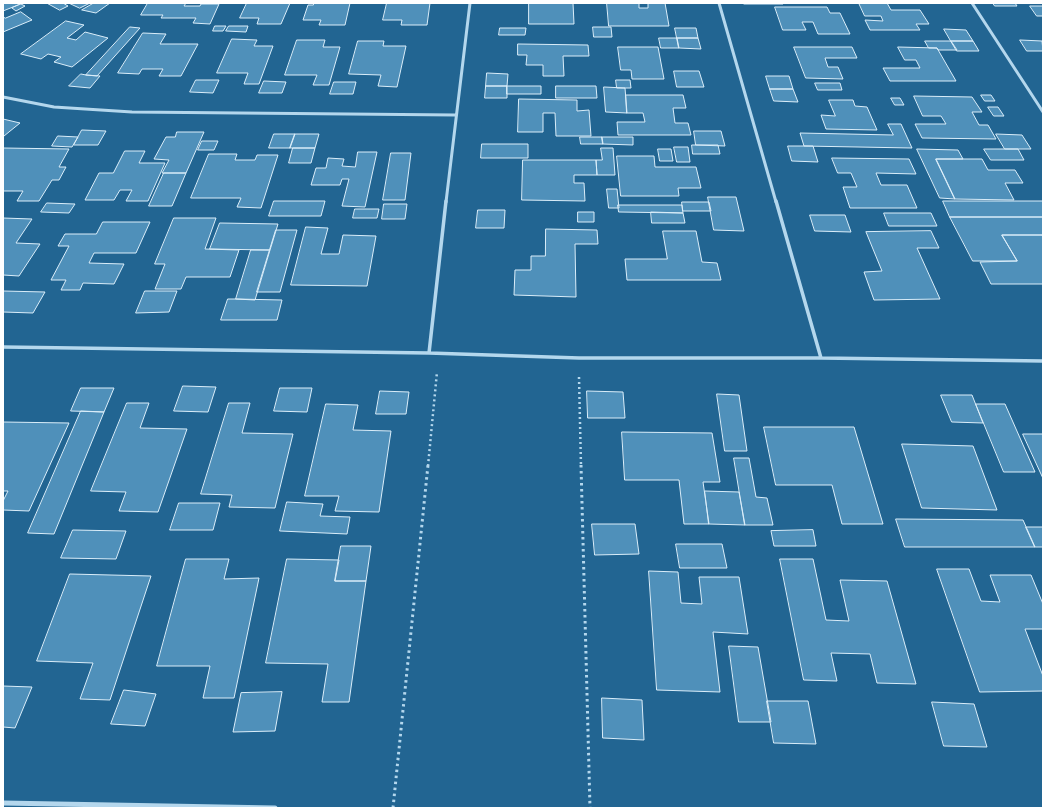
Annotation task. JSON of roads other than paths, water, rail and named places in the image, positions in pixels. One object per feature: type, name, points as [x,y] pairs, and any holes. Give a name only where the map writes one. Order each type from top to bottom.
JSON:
[{"type":"street","points":[[429,353],[455,116],[470,3]]},
{"type":"street","points":[[719,3],[821,358]]},
{"type":"street","points":[[972,3],[1043,112]]},
{"type":"street","points":[[3,97],[22,102],[86,110],[165,113],[455,116]]},
{"type":"street","points":[[3,347],[429,353],[579,358],[821,358],[1043,361]]},
{"type":"street","points":[[3,803],[275,808]]}]
